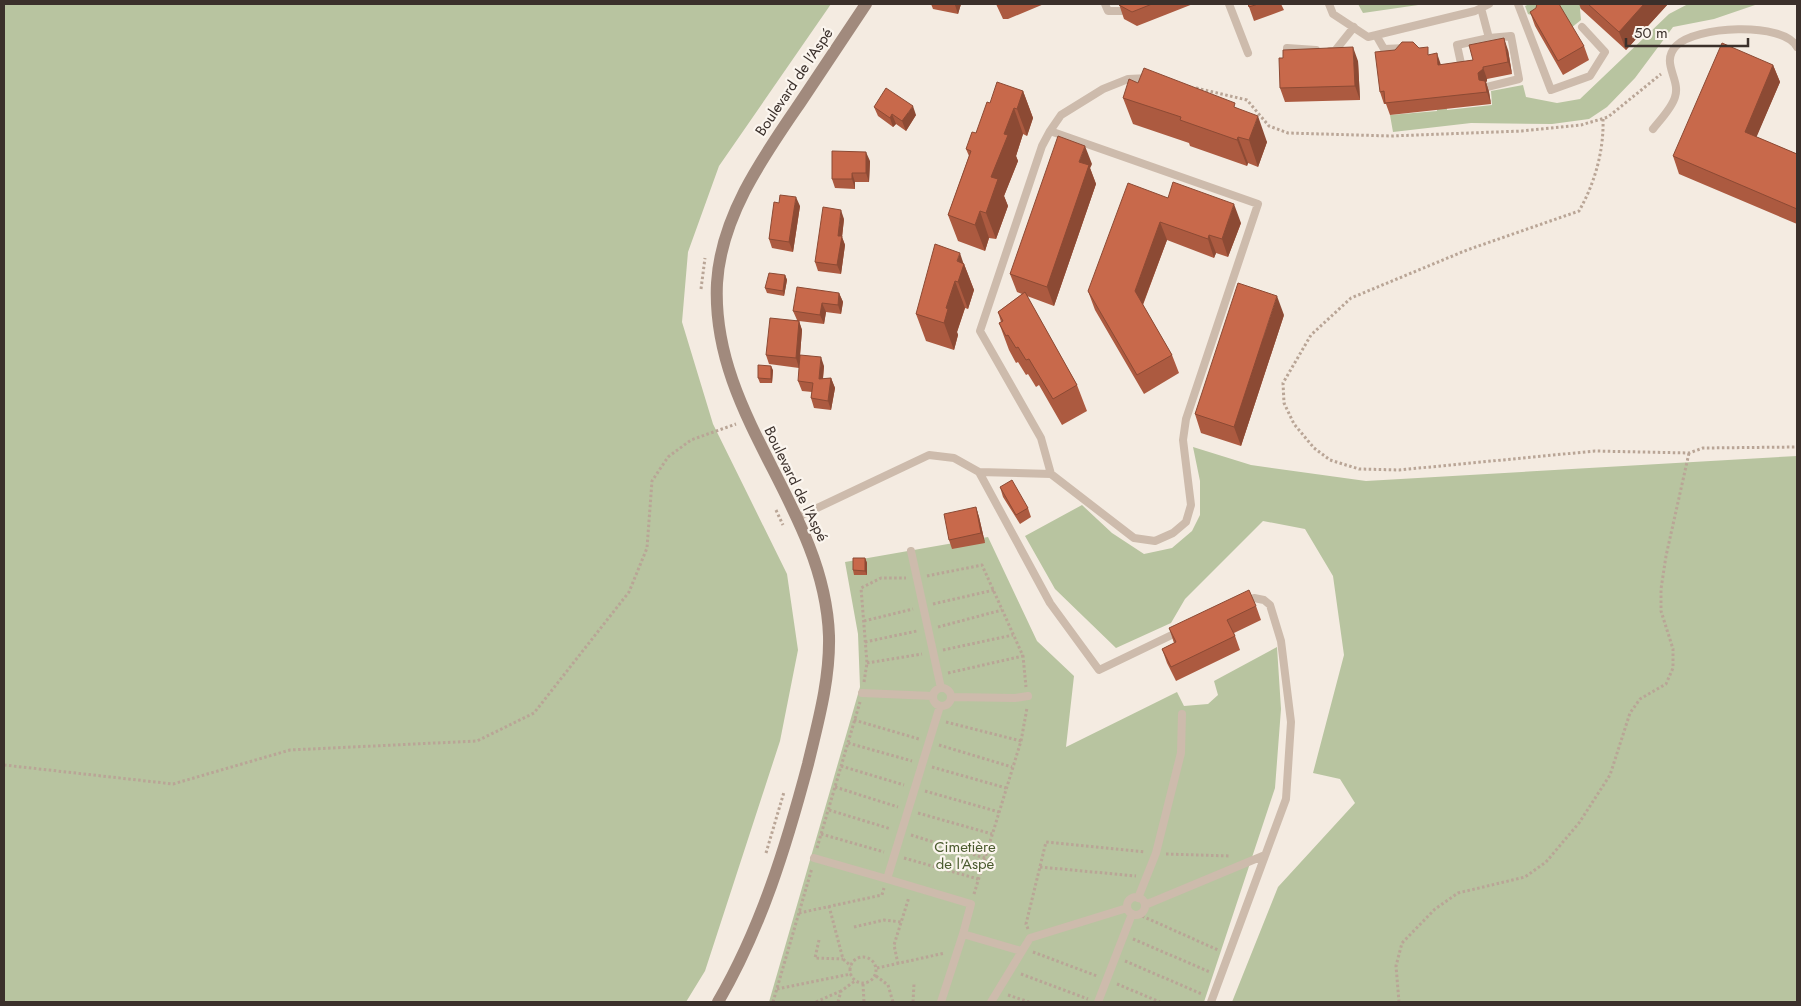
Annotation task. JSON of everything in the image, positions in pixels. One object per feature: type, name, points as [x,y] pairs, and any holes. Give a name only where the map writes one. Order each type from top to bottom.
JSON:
[{"type":"main road","name":"Boulevard de l'Aspé","points":[[718,1002],[747,949],[766,904],[803,783],[823,704],[829,635],[825,599],[810,547],[746,420],[729,376],[719,330],[717,283],[723,245],[742,196],[763,158],[866,4]]},
{"type":"lane","points":[[1105,4],[1108,11],[1122,11]]},
{"type":"lane","points":[[1229,4],[1248,53]]},
{"type":"lane","points":[[1329,4],[1333,14],[1368,37],[1481,8],[1489,4]]},
{"type":"lane","points":[[1518,4],[1551,90],[1590,76],[1605,52],[1582,27]]},
{"type":"lane","points":[[1481,8],[1489,38]]},
{"type":"lane","points":[[1287,48],[1334,52],[1354,28]]},
{"type":"lane","points":[[1653,129],[1675,98],[1676,88],[1669,67],[1670,55],[1675,47],[1684,39],[1740,29],[1774,32],[1794,41],[1797,46]]},
{"type":"lane","points":[[1376,35],[1384,49],[1417,48]]},
{"type":"lane","points":[[1462,68],[1457,46],[1489,38],[1511,36],[1519,79],[1487,87]]},
{"type":"lane","points":[[1051,474],[1041,438],[980,331],[1042,146],[1050,131],[1061,115],[1103,89],[1128,78],[1151,78]]},
{"type":"lane","points":[[796,518],[929,455],[954,458],[979,472],[1051,474],[1134,538],[1155,542],[1173,533],[1186,522],[1191,505],[1183,440],[1186,420],[1258,204],[1050,131]]},
{"type":"lane","points":[[979,472],[1050,603],[1100,670],[1192,626]]},
{"type":"lane","points":[[911,551],[941,688]]},
{"type":"lane","points":[[1211,1000],[1286,799],[1291,722],[1281,641],[1270,605],[1264,600],[1254,598],[1233,606]]},
{"type":"lane","points":[[933,696],[941,688],[948,690],[951,698]]},
{"type":"lane","points":[[862,694],[933,696]]},
{"type":"lane","points":[[933,696],[935,702],[940,706]]},
{"type":"lane","points":[[951,698],[1016,698],[1028,696]]},
{"type":"lane","points":[[940,706],[947,704],[951,698]]},
{"type":"lane","points":[[887,880],[940,706]]},
{"type":"lane","points":[[1138,898],[1156,853],[1181,753],[1182,714]]},
{"type":"lane","points":[[991,1002],[1030,938],[1133,912],[1145,905],[1265,855]]},
{"type":"lane","points":[[814,858],[971,904],[941,1002]]},
{"type":"lane","points":[[1138,898],[1145,905]]},
{"type":"lane","points":[[1098,1002],[1133,912],[1130,900],[1138,898]]},
{"type":"lane","points":[[963,934],[1021,951]]},
{"type":"path","points":[[1190,87],[1247,100],[1270,126],[1288,133],[1391,136],[1522,131],[1581,125],[1603,119],[1669,67]]},
{"type":"path","points":[[1603,119],[1604,141],[1588,195],[1579,210],[1468,250],[1351,298],[1311,335],[1283,383],[1284,403],[1294,424],[1314,448],[1330,460],[1359,469],[1399,470],[1595,451],[1690,453],[1703,448],[1797,447]]},
{"type":"path","points":[[702,291],[704,261],[707,252]]},
{"type":"path","points":[[730,416],[739,433]]},
{"type":"path","points":[[4,765],[173,784],[290,750],[477,741],[534,712],[629,592],[647,548],[652,481],[668,456],[691,440],[735,424]]},
{"type":"path","points":[[1399,1002],[1396,966],[1402,942],[1435,909],[1458,893],[1525,877],[1546,862],[1579,823],[1610,775],[1630,713],[1640,699],[1666,684],[1673,668],[1673,650],[1661,611],[1661,589],[1666,556],[1690,453]]},
{"type":"path","points":[[773,505],[786,532]]},
{"type":"path","points":[[773,1002],[862,694],[867,663],[861,588],[881,578],[916,578],[982,565],[1023,656],[1028,696],[1027,714],[1021,741],[971,904]]},
{"type":"path","points":[[938,676],[1023,656]]},
{"type":"path","points":[[936,720],[1021,741]]},
{"type":"path","points":[[764,858],[786,783]]},
{"type":"path","points":[[1030,938],[1026,924],[1046,842],[1156,853],[1232,857],[1239,865]]},
{"type":"path","points":[[1040,867],[1147,877]]},
{"type":"path","points":[[799,914],[882,895],[887,880]]},
{"type":"path","points":[[898,964],[894,945],[912,887]]},
{"type":"path","points":[[829,906],[843,959],[851,966]]},
{"type":"path","points":[[1133,912],[1228,954]]},
{"type":"path","points":[[854,927],[884,920],[902,922]]},
{"type":"path","points":[[1124,936],[1220,976]]},
{"type":"path","points":[[819,940],[815,958],[843,959]]},
{"type":"path","points":[[877,968],[958,950]]},
{"type":"path","points":[[1021,951],[1029,951],[1160,1002]]},
{"type":"path","points":[[1115,957],[1211,1000]]},
{"type":"path","points":[[868,958],[874,962],[877,968],[876,976],[870,982],[862,984],[855,981],[851,974],[851,966],[854,960],[868,958]]},
{"type":"path","points":[[1010,970],[1098,1002]]},
{"type":"path","points":[[777,989],[851,974]]},
{"type":"path","points":[[876,976],[888,985],[893,1002]]},
{"type":"path","points":[[816,1002],[841,991],[855,981]]},
{"type":"path","points":[[862,984],[864,1002]]},
{"type":"path","points":[[913,1002],[914,984]]},
{"type":"path","points":[[838,1002],[841,991]]},
{"type":"path","points":[[998,991],[1029,1002]]},
{"type":"green space","points":[[4,4],[831,4],[719,166],[688,252],[682,322],[713,424],[787,574],[798,650],[780,741],[705,971],[686,1002],[4,1002]]},
{"type":"green space","points":[[1358,4],[1425,4],[1363,13]]},
{"type":"green space","points":[[1529,4],[1585,4],[1580,9],[1581,20],[1571,28],[1528,14],[1525,6]]},
{"type":"green space","points":[[1688,4],[1758,4],[1714,19],[1673,27],[1635,78],[1607,107],[1589,119],[1552,124],[1471,123],[1393,132],[1390,115],[1437,111],[1435,87],[1446,86],[1447,110],[1492,105],[1491,91],[1523,85],[1526,97],[1557,103],[1580,99],[1669,14]]},
{"type":"green space","points":[[1193,447],[1251,465],[1366,481],[1797,456],[1797,1002],[1232,1002],[1278,887],[1355,803],[1340,779],[1313,773],[1344,655],[1333,576],[1305,529],[1263,521],[1185,599],[1171,623],[1116,648],[1055,589],[1025,536],[1082,505],[1112,533],[1144,554],[1172,548],[1192,531],[1200,515],[1200,481]]},
{"type":"green space","name":"Cimetière de l'Aspé","points":[[988,537],[1037,641],[1074,676],[1066,747],[1177,692],[1184,706],[1208,704],[1218,695],[1214,681],[1277,647],[1281,709],[1275,788],[1204,1002],[769,1002],[860,687],[858,634],[845,562]]},
{"type":"building","points":[[1119,4],[1152,4],[1132,12]]},
{"type":"building","points":[[1537,4],[1559,4],[1584,46],[1558,61],[1530,12],[1536,8]]},
{"type":"building","points":[[1588,4],[1644,4],[1619,32]]},
{"type":"building","points":[[1504,38],[1508,62],[1483,67],[1478,73],[1479,80],[1485,81],[1487,92],[1385,103],[1384,91],[1380,92],[1375,52],[1395,50],[1402,42],[1413,42],[1419,48],[1428,47],[1428,55],[1437,53],[1438,65],[1473,60],[1469,45]]},
{"type":"building","points":[[1722,43],[1773,65],[1745,132],[1797,154],[1797,209],[1673,156]]},
{"type":"building","points":[[1353,47],[1355,86],[1280,88],[1279,58],[1283,58],[1283,50]]},
{"type":"building","points":[[1144,68],[1235,103],[1234,107],[1258,116],[1249,140],[1238,137],[1237,140],[1180,120],[1181,117],[1123,98],[1129,79],[1138,83]]},
{"type":"building","points":[[997,82],[1023,91],[1017,109],[1014,108],[1004,134],[1008,135],[991,177],[998,179],[986,213],[980,211],[975,225],[948,215],[971,151],[966,149],[972,132],[976,133],[987,102],[990,103]]},
{"type":"building","points":[[886,88],[913,106],[902,121],[892,114],[890,118],[874,107]]},
{"type":"building","points":[[1058,136],[1085,146],[1079,162],[1089,165],[1047,287],[1010,274]]},
{"type":"building","points":[[832,151],[866,152],[866,173],[852,173],[852,179],[832,179]]},
{"type":"building","points":[[1173,182],[1234,204],[1222,239],[1209,235],[1208,239],[1160,222],[1135,291],[1172,355],[1137,375],[1088,291],[1128,183],[1168,198]]},
{"type":"building","points":[[780,195],[796,197],[789,242],[769,239],[774,202],[779,203]]},
{"type":"building","points":[[823,207],[841,210],[838,236],[842,236],[837,265],[815,262]]},
{"type":"building","points":[[935,244],[960,253],[957,261],[964,264],[958,282],[955,281],[946,308],[948,309],[944,323],[916,314]]},
{"type":"building","points":[[769,273],[785,275],[783,291],[765,288]]},
{"type":"building","points":[[1238,283],[1277,296],[1234,427],[1195,414]]},
{"type":"building","points":[[797,287],[839,293],[838,305],[822,303],[820,315],[793,311]]},
{"type":"building","points":[[1025,292],[1077,385],[1053,399],[1029,359],[1026,360],[1008,335],[1006,336],[999,323],[1003,321],[998,312]]},
{"type":"building","points":[[770,318],[799,321],[796,358],[766,355]]},
{"type":"building","points":[[800,355],[821,357],[819,379],[831,378],[828,401],[811,398],[813,383],[798,381]]},
{"type":"building","points":[[758,365],[771,366],[771,379],[758,378]]},
{"type":"building","points":[[1012,480],[1028,508],[1016,515],[1000,487]]},
{"type":"building","points":[[976,507],[981,533],[949,540],[944,514]]},
{"type":"building","points":[[853,558],[865,558],[865,571],[853,570]]},
{"type":"building","points":[[1249,590],[1256,606],[1227,620],[1235,636],[1171,667],[1162,649],[1176,642],[1169,628]]}]
